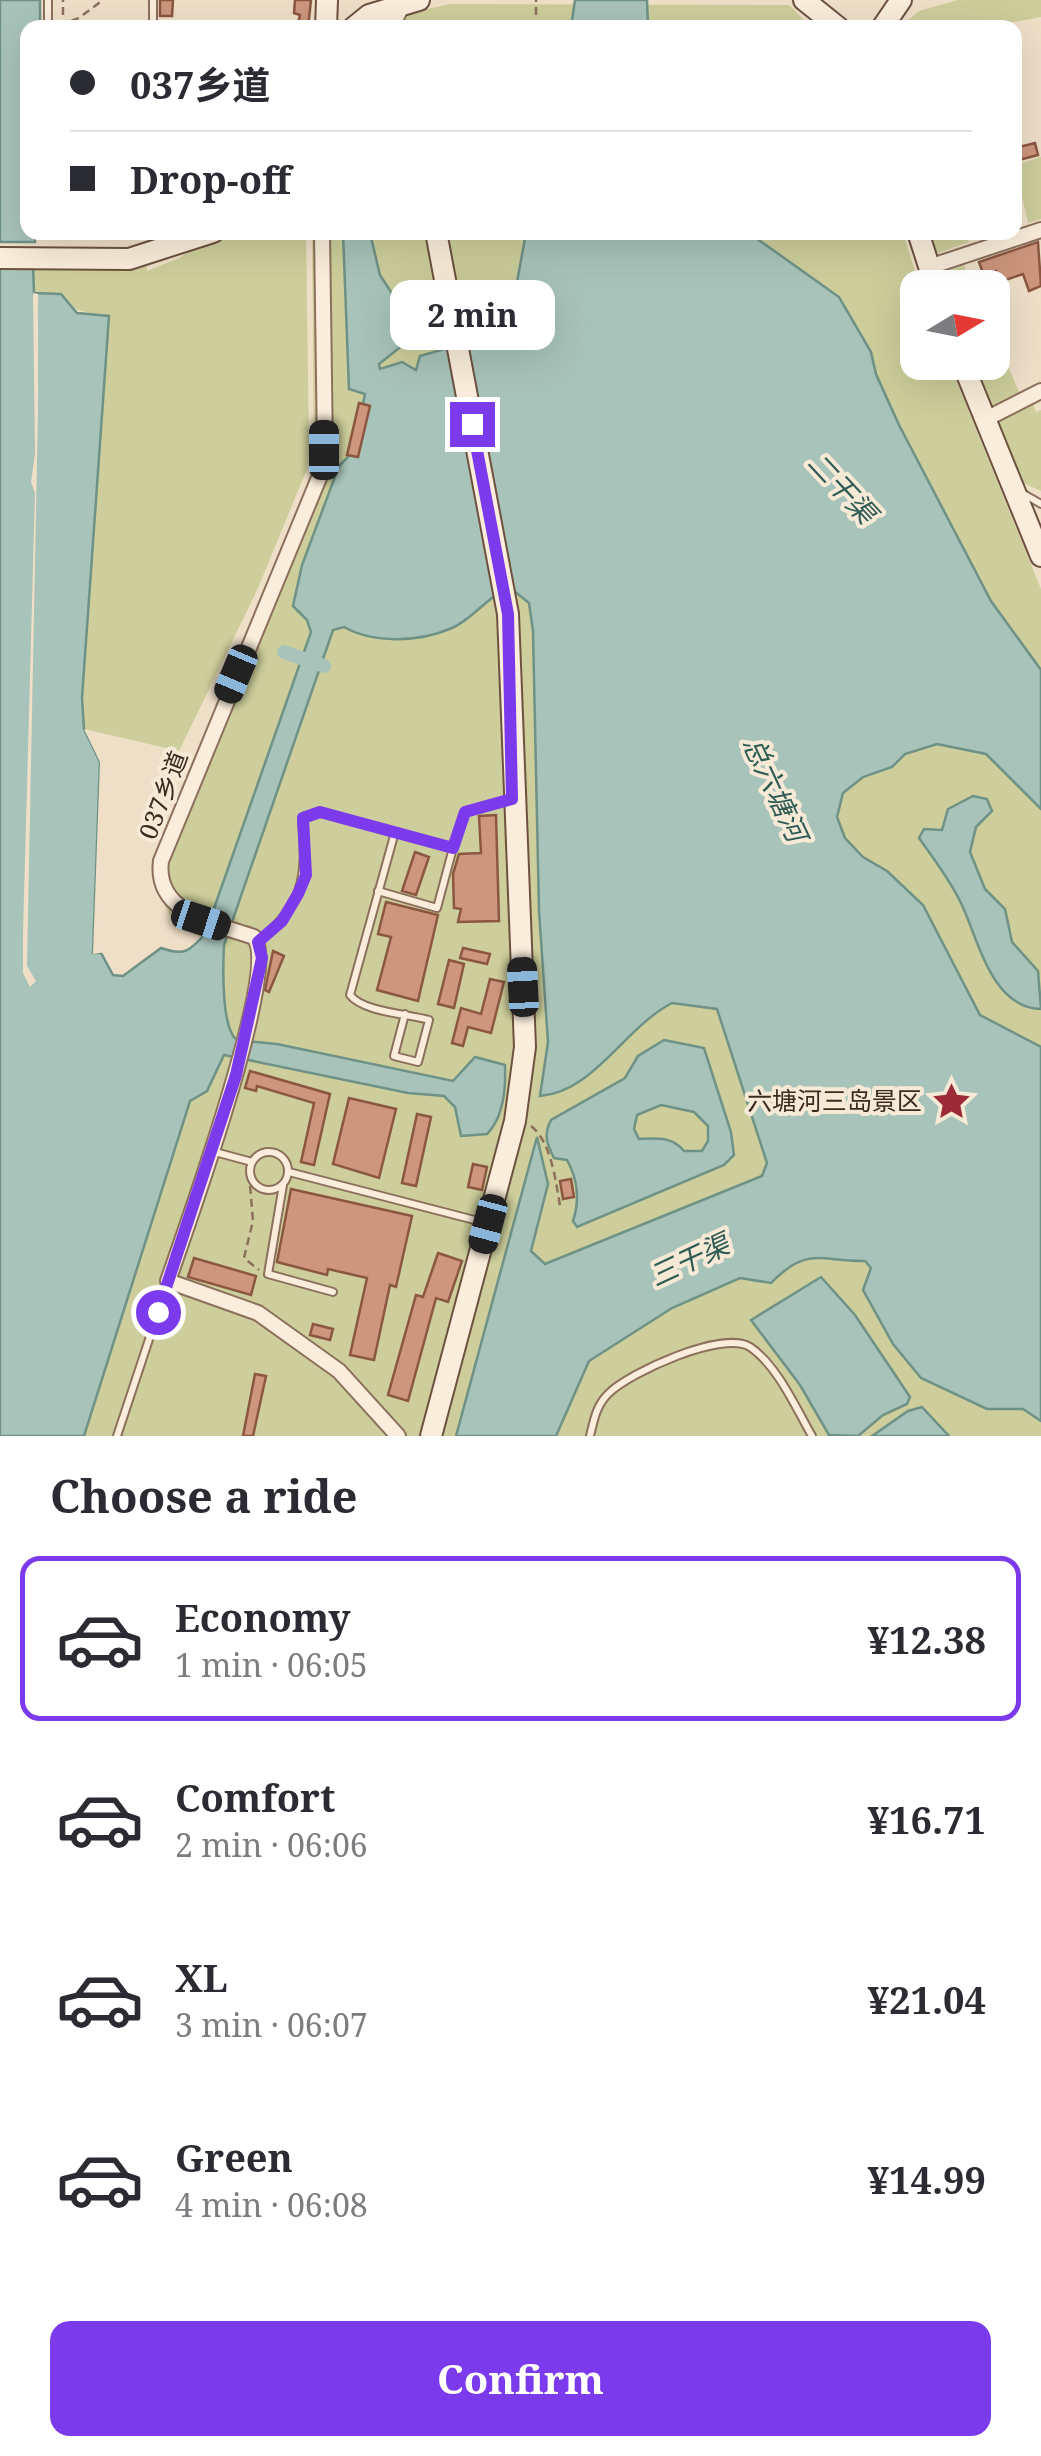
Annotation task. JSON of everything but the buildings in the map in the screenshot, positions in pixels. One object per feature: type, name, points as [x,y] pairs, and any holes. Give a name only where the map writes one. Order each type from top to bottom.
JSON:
[{"type":"street","points":[[804,0],[829,20]]},
{"type":"street","points":[[362,20],[411,2]]},
{"type":"street","name":"037乡道","points":[[254,939],[201,920],[178,906],[168,894],[161,862],[321,472],[322,240]]},
{"type":"street","points":[[431,1436],[516,1121],[525,1036],[512,799],[508,614],[438,240]]},
{"type":"street","points":[[920,240],[930,270]]},
{"type":"street","points":[[944,270],[994,240]]},
{"type":"street","points":[[0,258],[88,260],[149,241]]},
{"type":"street","points":[[969,380],[1041,556]]},
{"type":"street","points":[[984,420],[1041,391]]},
{"type":"street","points":[[254,939],[262,958],[240,1060],[168,1281],[242,1305],[284,1331],[348,1379],[398,1436]]},
{"type":"lane","points":[[1012,487],[1041,504]]},
{"type":"lane","points":[[378,891],[437,908],[465,812],[512,799]]},
{"type":"lane","points":[[254,939],[282,921],[298,894],[306,875],[302,822],[306,816],[320,812],[453,848]]},
{"type":"lane","points":[[395,832],[350,994],[355,1002],[405,1014],[430,1020],[418,1062],[394,1056],[405,1014]]},
{"type":"lane","points":[[211,1151],[252,1162]]},
{"type":"lane","points":[[283,1185],[272,1191],[259,1188],[250,1171],[259,1154],[272,1152],[284,1159],[289,1172],[283,1185],[268,1274],[333,1292]]},
{"type":"lane","points":[[289,1172],[488,1224]]},
{"type":"lane","points":[[117,1436],[168,1281]]},
{"type":"lane","points":[[590,1436],[597,1408],[615,1388],[719,1341],[753,1349],[770,1368],[812,1436]]},
{"type":"path","points":[[72,20],[103,0]]},
{"type":"path","points":[[516,1121],[538,1131],[560,1206]]},
{"type":"path","points":[[250,1171],[254,1220],[244,1258],[248,1265],[268,1274]]},
{"type":"green space","points":[[958,0],[1041,0],[1041,17],[1022,21],[908,20],[919,11]]},
{"type":"green space","points":[[451,4],[789,5],[804,20],[398,20],[413,12]]},
{"type":"green space","points":[[1041,157],[1041,219],[1028,223],[1022,196],[1022,163]]},
{"type":"green space","points":[[209,240],[306,240],[309,448],[307,469],[258,588],[179,751],[84,729],[82,698],[109,317],[33,293],[33,265],[146,265],[147,271]]},
{"type":"green space","points":[[312,240],[905,240],[915,270],[900,270],[900,380],[956,380],[1041,589],[1041,1436],[81,1436],[190,1101],[224,945],[192,933],[172,918],[161,895],[155,861],[310,483],[314,451]]},
{"type":"green space","points":[[932,240],[968,240],[969,242],[938,253]]},
{"type":"green space","points":[[1010,371],[1020,394],[988,408],[976,380],[1010,380]]},
{"type":"green space","points":[[1032,401],[1036,412],[1041,410],[1041,491],[1021,482],[994,421]]},
{"type":"water","points":[[0,0],[40,0],[40,20],[20,20],[20,240],[35,242],[0,242]]},
{"type":"water","points":[[575,0],[647,0],[648,20],[572,20]]},
{"type":"water","points":[[343,240],[372,240],[380,275],[402,309],[408,341],[379,364],[380,369],[402,362],[416,370],[420,356],[483,338],[491,322],[491,304],[517,282],[525,240],[759,240],[839,297],[871,352],[876,374],[899,425],[991,601],[1041,670],[1041,809],[986,754],[937,744],[905,754],[892,767],[863,777],[843,793],[837,817],[845,838],[863,857],[887,871],[923,905],[980,1015],[1041,1047],[1041,1421],[1023,1409],[987,1409],[921,1378],[893,1344],[863,1290],[871,1268],[865,1261],[815,1258],[795,1264],[771,1283],[740,1278],[672,1308],[589,1361],[556,1436],[456,1436],[537,1137],[548,1184],[531,1251],[545,1264],[762,1176],[767,1163],[717,1009],[672,1003],[577,1083],[540,1096],[548,1042],[539,911],[533,631],[529,603],[509,587],[460,624],[439,633],[397,639],[369,636],[344,627],[333,630],[224,945],[226,1010],[237,1040],[277,1044],[453,1081],[475,1057],[505,1065],[503,1102],[493,1127],[487,1134],[461,1136],[455,1107],[444,1096],[408,1093],[224,1055],[207,1091],[190,1101],[84,1436],[0,1436],[0,264],[33,265],[34,293],[61,294],[77,313],[109,316],[82,698],[84,729],[100,762],[93,953],[101,953],[113,975],[123,976],[161,948],[186,951],[205,934],[311,632],[307,620],[293,606],[302,565],[339,466],[353,452],[365,394],[349,389]]},
{"type":"water","points":[[973,796],[987,799],[992,811],[976,827],[970,852],[985,889],[1005,909],[1012,942],[1038,971],[1041,1009],[1024,1006],[998,984],[957,894],[919,838],[924,829],[942,830],[948,809]]},
{"type":"water","points":[[664,1040],[704,1048],[731,1132],[734,1155],[724,1165],[577,1227],[573,1221],[577,1205],[574,1175],[567,1160],[554,1158],[547,1130],[551,1120],[625,1078],[638,1056]],"holes":[[[661,1105],[694,1112],[708,1126],[708,1141],[702,1151],[684,1151],[663,1139],[639,1139],[634,1129],[637,1115]]]},
{"type":"water","points":[[821,1277],[855,1315],[910,1397],[907,1404],[883,1415],[858,1436],[829,1435],[800,1385],[751,1320]]},
{"type":"water","points":[[922,1407],[949,1436],[872,1436],[908,1411]]},
{"type":"pier","points":[[33,293],[38,294],[38,412],[27,966],[36,981],[30,987],[23,973],[23,933],[35,493],[31,482],[35,454]]},
{"type":"pier","points":[[84,729],[90,731],[105,762],[99,949],[106,952],[93,954],[100,762]]},
{"type":"waterway","points":[[284,652],[324,666]]},
{"type":"place","name":"六塘河三岛景区","points":[[952,1101]]},
{"type":"route","points":[[158,1312],[236,1075],[262,958],[258,942],[282,921],[306,875],[303,818],[320,812],[453,848],[465,812],[512,799],[508,614],[472,424]]},
{"type":"water label","name":"二干渠","points":[[842,488]]},
{"type":"water label","name":"总六塘河","points":[[775,789]]},
{"type":"water label","name":"三干渠","points":[[689,1260]]}]
